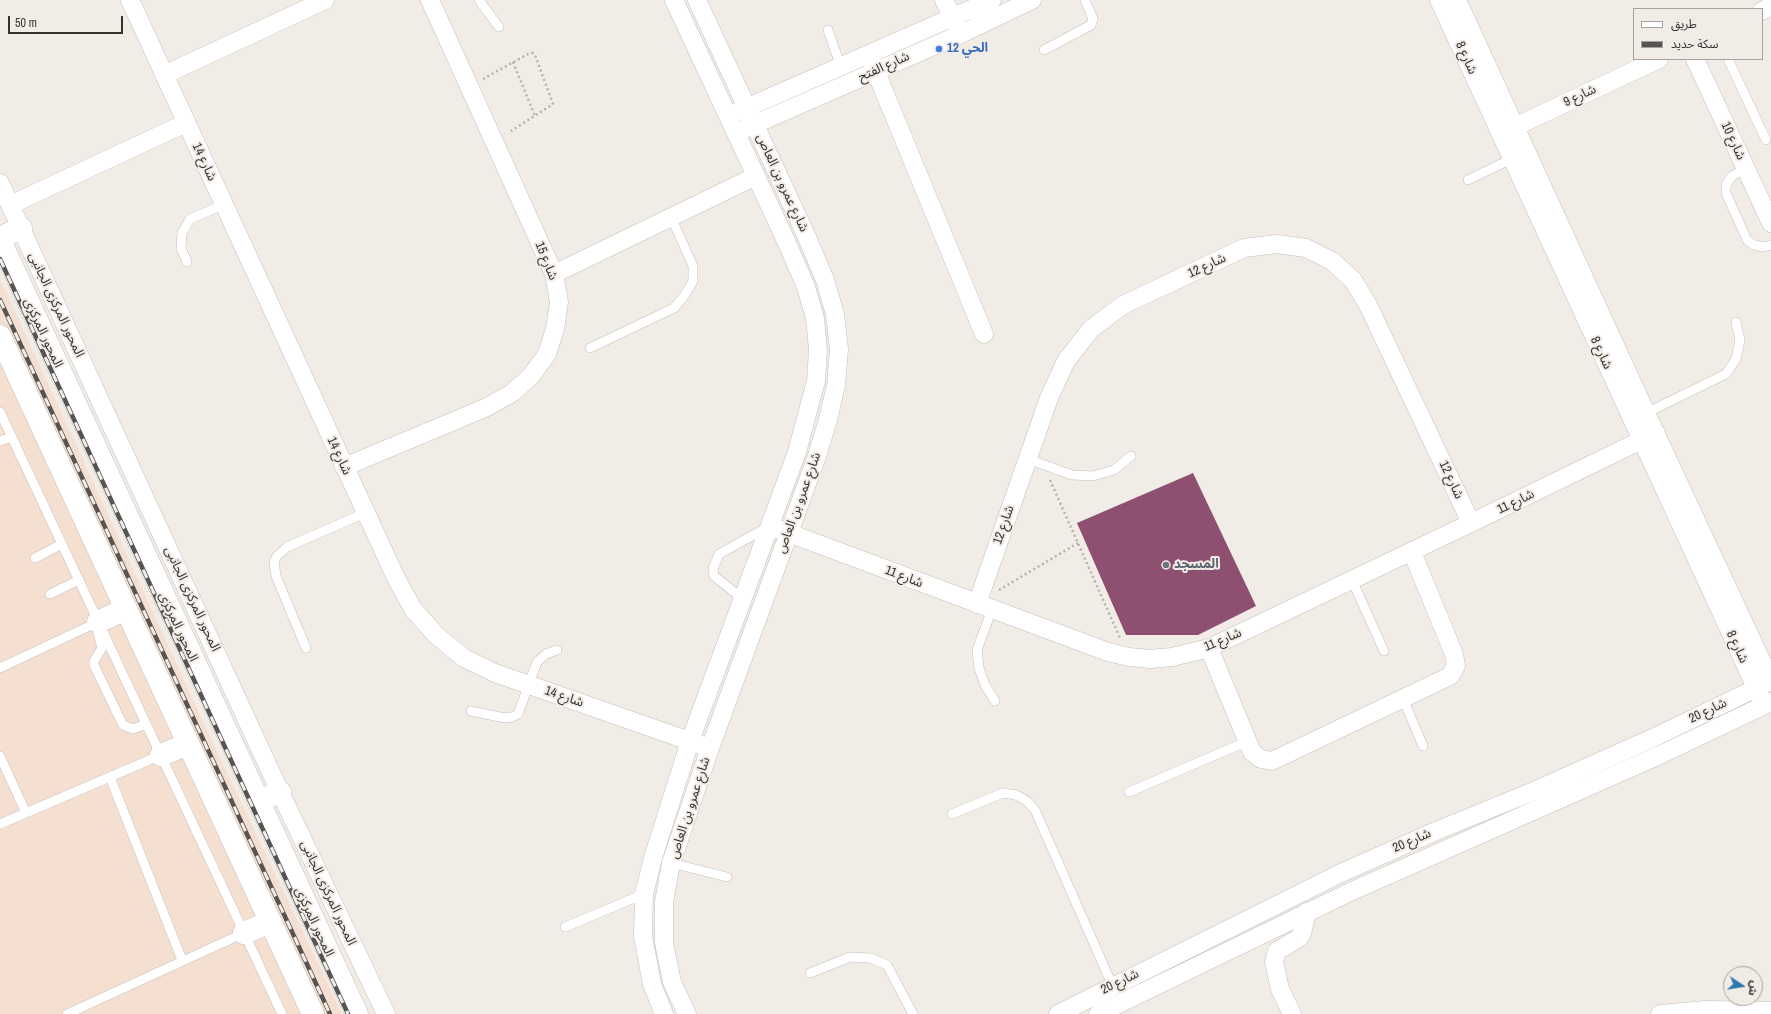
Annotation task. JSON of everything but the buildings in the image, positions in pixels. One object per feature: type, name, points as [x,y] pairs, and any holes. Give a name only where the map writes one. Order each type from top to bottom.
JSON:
[{"type":"main road","points":[[0,239],[21,228]]},
{"type":"main road","name":"المحور المركزى","points":[[0,239],[357,1014]]},
{"type":"main road","points":[[0,336],[313,1014]]},
{"type":"main road","points":[[98,622],[126,609]]},
{"type":"main road","points":[[161,755],[188,744]]},
{"type":"main road","points":[[258,801],[280,792]]},
{"type":"main road","points":[[244,933],[270,922]]},
{"type":"street","name":"شارع 14","points":[[130,0],[365,513],[396,578],[413,609],[436,635],[464,658],[495,673],[710,748]]},
{"type":"street","points":[[164,75],[325,0]]},
{"type":"street","name":"شارع 15","points":[[344,467],[485,408],[512,393],[531,376],[547,354],[555,328],[559,302],[554,274],[469,87],[432,0]]},
{"type":"street","name":"شارع عمرو بن العاص","points":[[664,1014],[652,984],[643,936],[644,894],[653,858],[690,741],[797,452],[816,381],[818,350],[815,318],[806,287],[788,243],[674,0]]},
{"type":"street","name":"شارع عمرو بن العاص","points":[[687,1014],[672,982],[664,943],[664,902],[671,863],[710,748],[816,459],[828,420],[836,385],[839,349],[835,314],[825,280],[806,235],[697,0]]},
{"type":"street","points":[[944,0],[957,26]]},
{"type":"street","name":"شارع الفتح","points":[[957,26],[992,0]]},
{"type":"street","name":"شارع الفتح","points":[[736,133],[873,62],[957,26],[1032,0]]},
{"type":"street","name":"شارع 8","points":[[1439,0],[1507,130],[1646,413],[1648,436]]},
{"type":"street","name":"شارع 8","points":[[1457,0],[1507,130],[1511,159],[1648,436],[1767,683],[1768,703]]},
{"type":"street","name":"شارع 9","points":[[1507,130],[1657,60]]},
{"type":"street","name":"شارع 10","points":[[1695,60],[1771,223]]},
{"type":"street","points":[[873,62],[984,334]]},
{"type":"street","name":"شارع الفتح","points":[[728,116],[841,67],[873,62]]},
{"type":"street","points":[[10,205],[186,123]]},
{"type":"street","points":[[554,274],[756,176]]},
{"type":"street","name":"المحور المركزى الجانبى","points":[[0,183],[280,792],[386,1014]]},
{"type":"street","name":"شارع 12","points":[[984,607],[1036,462],[1049,398],[1066,361],[1091,329],[1123,305],[1244,248],[1277,244],[1306,248],[1332,261],[1353,280],[1368,305],[1471,523]]},
{"type":"street","name":"شارع 11","points":[[769,526],[1093,647],[1129,657],[1150,659],[1172,657],[1209,648],[1412,552],[1648,436]]},
{"type":"street","points":[[1209,648],[1252,752],[1261,759],[1272,761],[1450,676],[1456,666],[1454,654],[1412,552]]},
{"type":"street","name":"شارع 20","points":[[1058,1014],[1341,873],[1648,740],[1767,683]]},
{"type":"street","name":"شارع 20","points":[[1098,1014],[1123,1008],[1307,912],[1398,870],[1541,809],[1662,754],[1768,703]]},
{"type":"street","points":[[1292,1014],[1280,989],[1276,973],[1275,958],[1277,951],[1299,938],[1302,933],[1307,912]]},
{"type":"street","points":[[1660,1014],[1706,1010],[1771,1011]]},
{"type":"lane","points":[[479,0],[500,27]]},
{"type":"lane","points":[[1044,50],[1091,25],[1093,19],[1085,0]]},
{"type":"lane","points":[[828,30],[841,67]]},
{"type":"lane","points":[[1728,60],[1766,140]]},
{"type":"lane","points":[[1468,180],[1511,159]]},
{"type":"lane","points":[[1746,168],[1731,177],[1726,185],[1726,193],[1747,240],[1754,245],[1763,247],[1771,245]]},
{"type":"lane","points":[[187,262],[181,248],[182,232],[190,219],[224,204]]},
{"type":"lane","points":[[590,348],[674,308],[685,295],[693,281],[693,266],[671,217]]},
{"type":"lane","points":[[1646,413],[1726,374],[1736,359],[1740,340],[1736,322]]},
{"type":"lane","points":[[0,412],[282,1014]]},
{"type":"lane","points":[[0,441],[12,437]]},
{"type":"lane","points":[[1036,462],[1072,475],[1093,476],[1114,470],[1131,456]]},
{"type":"lane","points":[[306,648],[276,576],[274,562],[277,556],[287,547],[365,513]]},
{"type":"lane","points":[[743,599],[714,576],[713,569],[719,554],[769,526]]},
{"type":"lane","points":[[35,558],[62,544]]},
{"type":"lane","points":[[50,594],[79,580]]},
{"type":"lane","points":[[1352,580],[1384,651]]},
{"type":"lane","points":[[984,607],[977,650],[978,668],[985,685],[995,701]]},
{"type":"lane","points":[[0,668],[98,622]]},
{"type":"lane","points":[[98,622],[98,631],[102,648],[94,661],[95,669],[123,725],[133,729],[146,724]]},
{"type":"lane","points":[[471,711],[505,718],[518,714],[537,662],[546,654],[557,650]]},
{"type":"lane","points":[[1403,699],[1423,746]]},
{"type":"lane","points":[[1128,792],[1248,741]]},
{"type":"lane","points":[[0,824],[161,755]]},
{"type":"lane","points":[[0,756],[26,813]]},
{"type":"lane","points":[[110,777],[182,960]]},
{"type":"lane","points":[[952,814],[1003,793],[1016,795],[1026,801],[1035,810],[1123,1008]]},
{"type":"lane","points":[[671,863],[727,877]]},
{"type":"lane","points":[[565,927],[644,894]]},
{"type":"lane","points":[[67,1014],[182,960],[244,933]]},
{"type":"lane","points":[[810,973],[850,957],[870,958],[887,965],[913,1014]]},
{"type":"path","points":[[469,87],[528,54],[532,53],[535,56],[553,104],[511,130]]},
{"type":"path","points":[[513,62],[535,116]]},
{"type":"path","points":[[1036,462],[1078,543],[1129,657]]},
{"type":"path","points":[[984,607],[1078,543]]},
{"type":"shaded area","points":[[0,279],[217,752],[342,1014],[0,1014]]},
{"type":"railway","points":[[0,259],[348,1014]]},
{"type":"railway","points":[[0,300],[330,1014]]},
{"type":"place","name":"الحي 12","points":[[939,49]]},
{"type":"place","name":"المسجد","points":[[1166,565]]}]
